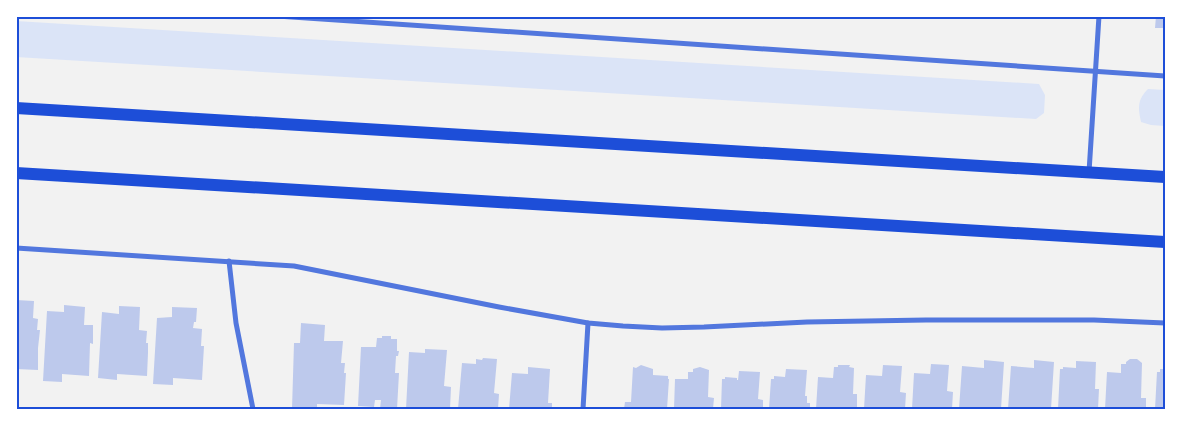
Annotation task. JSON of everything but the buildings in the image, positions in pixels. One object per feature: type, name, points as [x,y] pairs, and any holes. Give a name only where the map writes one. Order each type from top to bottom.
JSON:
[{"type":"main road","points":[[16,108],[1165,177]]},
{"type":"main road","points":[[16,173],[1165,242]]},
{"type":"street","points":[[276,16],[1165,76]]},
{"type":"street","points":[[1089,172],[1099,16]]},
{"type":"street","points":[[16,248],[229,261],[315,269],[440,296],[588,323],[662,328],[704,328],[807,322],[926,320],[1094,320],[1165,323]]},
{"type":"street","points":[[229,261],[236,323],[253,409]]},
{"type":"street","points":[[583,409],[588,323]]},
{"type":"shaded area","points":[[16,21],[1039,84],[1045,95],[1044,113],[1036,119],[16,57]]},
{"type":"shaded area","points":[[1148,89],[1165,90],[1165,126],[1141,122],[1139,104]]}]
